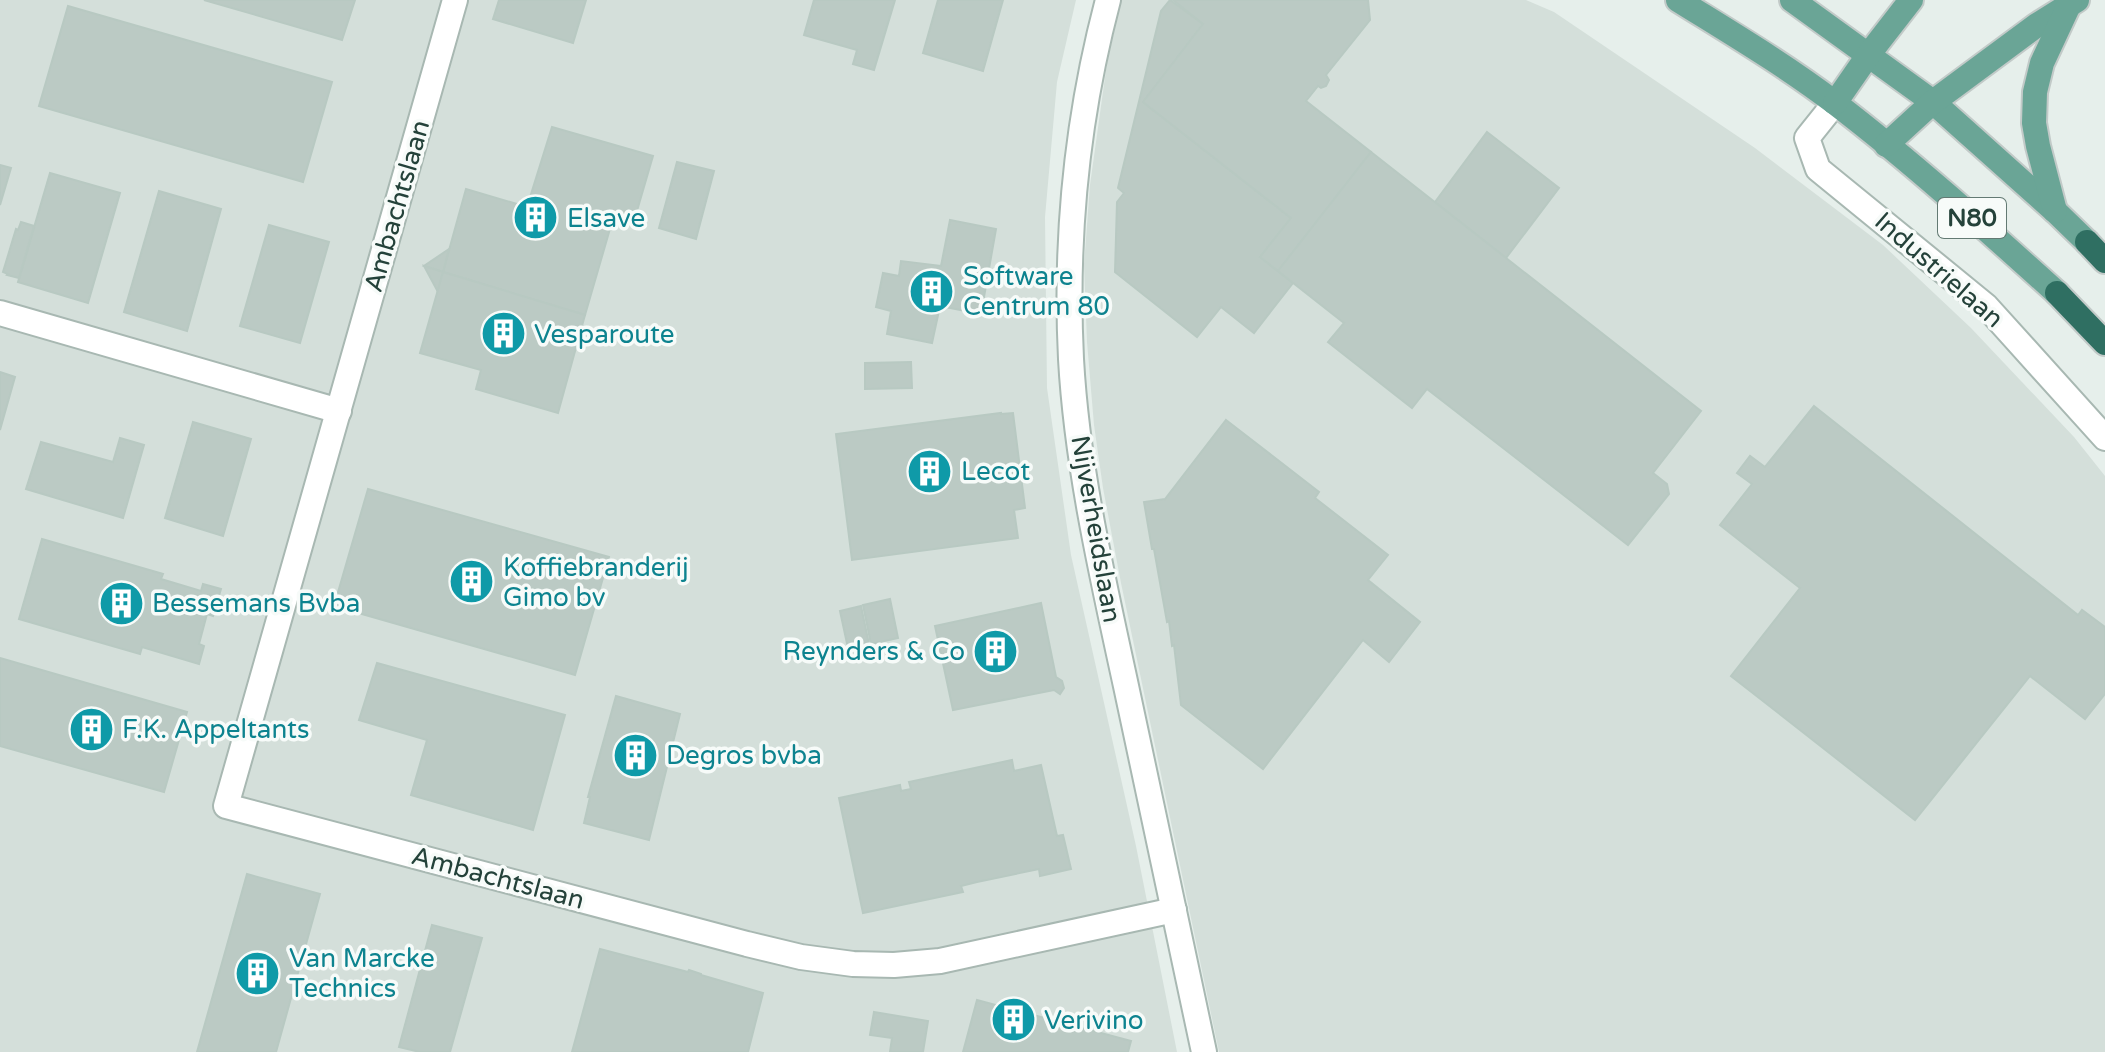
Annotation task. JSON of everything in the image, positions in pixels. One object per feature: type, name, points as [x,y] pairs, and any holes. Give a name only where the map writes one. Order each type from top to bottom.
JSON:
[{"type":"highway","name":"N80","points":[[2087,242],[2105,261]]},
{"type":"highway","name":"N80","points":[[2057,293],[2105,343]]},
{"type":"main road","name":"N80","points":[[1678,0],[1769,55],[1835,103],[2004,244],[2057,293]]},
{"type":"main road","name":"N80","points":[[1792,0],[1933,102],[2087,242]]},
{"type":"main road","points":[[1835,103],[1911,0]]},
{"type":"main road","points":[[1886,145],[1933,102],[2073,2]]},
{"type":"main road","points":[[2055,211],[2034,123],[2035,92],[2042,63],[2073,2]]},
{"type":"street","name":"Ambachtslaan","points":[[455,0],[226,806],[747,944],[801,957],[853,964],[894,965],[940,961],[1174,910]]},
{"type":"street","name":"Nijverheidslaan","points":[[1108,0],[1096,47],[1075,173],[1071,359],[1079,444],[1112,620],[1204,1052]]},
{"type":"street","name":"Industrielaan","points":[[1835,103],[1807,138],[1818,169],[1986,306],[2105,438]]},
{"type":"street","points":[[0,313],[339,411]]},
{"type":"shaded area","points":[[0,0],[1076,0],[1057,82],[1045,217],[1047,388],[1071,555],[1136,846],[1177,1052],[0,1052]]},
{"type":"shaded area","points":[[1121,0],[1526,0],[1554,12],[1755,148],[1883,245],[1971,328],[2074,437],[2105,476],[2105,1052],[1219,1052],[1121,583],[1094,425],[1084,265],[1090,185],[1107,63]]},
{"type":"building","points":[[204,0],[355,0],[342,40]]},
{"type":"building","points":[[499,0],[586,0],[573,43],[493,19]]},
{"type":"building","points":[[814,0],[895,0],[874,70],[853,64],[857,50],[804,35]]},
{"type":"building","points":[[938,0],[1003,0],[983,71],[923,53]]},
{"type":"building","points":[[1170,0],[1203,24],[1143,102],[1291,218],[1260,257],[1293,283],[1254,333],[1221,307],[1197,337],[1115,272],[1117,202],[1124,193],[1118,188],[1161,11]]},
{"type":"building","points":[[1173,0],[1368,0],[1370,20],[1326,75],[1329,80],[1326,86],[1318,86],[1306,101],[1371,152],[1278,271],[1260,257],[1291,218],[1143,102],[1203,24]]},
{"type":"building","points":[[68,6],[332,82],[303,182],[39,106]]},
{"type":"building","name":"Elsave","points":[[552,127],[653,156],[634,221],[614,215],[585,315],[443,272],[466,189],[527,207]]},
{"type":"building","points":[[1487,132],[1559,188],[1506,258],[1435,202]]},
{"type":"building","points":[[1371,152],[1701,411],[1653,473],[1667,484],[1669,494],[1628,545],[1427,389],[1412,408],[1328,342],[1344,323],[1278,271]]},
{"type":"building","points":[[677,162],[714,171],[696,239],[659,228]]},
{"type":"building","points":[[0,165],[11,168],[0,205]]},
{"type":"building","points":[[50,173],[120,193],[88,303],[18,282]]},
{"type":"building","points":[[159,191],[221,209],[187,331],[124,312]]},
{"type":"building","name":"Software Centrum 80","points":[[950,220],[996,229],[981,314],[940,306],[932,343],[887,334],[891,311],[876,307],[883,273],[899,276],[901,261],[941,266]]},
{"type":"building","points":[[21,222],[34,226],[19,278],[3,272]]},
{"type":"building","points":[[269,225],[329,242],[300,343],[240,326]]},
{"type":"building","points":[[449,249],[443,272],[424,266]]},
{"type":"building","points":[[424,266],[443,272],[438,292]]},
{"type":"building","name":"Vesparoute","points":[[443,272],[585,315],[558,413],[476,389],[481,370],[420,353]]},
{"type":"building","points":[[911,362],[912,388],[865,389],[865,363]]},
{"type":"building","points":[[0,372],[15,377],[0,430]]},
{"type":"building","points":[[1814,406],[2078,615],[2082,610],[2105,627],[2105,694],[2085,719],[2030,676],[1915,820],[1731,676],[1800,588],[1720,525],[1752,484],[1737,473],[1750,456],[1765,467]]},
{"type":"building","name":"Lecot","points":[[1013,413],[1025,508],[1014,510],[1018,538],[852,560],[836,434]]},
{"type":"building","points":[[1226,420],[1319,492],[1315,498],[1388,555],[1368,580],[1420,622],[1389,662],[1363,640],[1263,769],[1181,705],[1174,645],[1144,502],[1165,499]]},
{"type":"building","points":[[193,422],[251,439],[223,536],[165,518]]},
{"type":"building","points":[[120,438],[144,445],[123,518],[26,489],[41,442],[113,462]]},
{"type":"building","name":"Koffiebranderij Gimo bv","points":[[368,489],[609,557],[575,675],[334,606]]},
{"type":"building","name":"Bessemans Bvba","points":[[42,539],[163,574],[161,579],[201,591],[203,584],[221,589],[213,616],[207,614],[199,644],[204,646],[199,664],[142,647],[140,654],[19,619]]},
{"type":"building","points":[[890,599],[898,638],[871,644],[863,605]]},
{"type":"building","name":"Reynders & Co","points":[[1041,603],[1056,677],[1062,681],[1064,688],[1060,694],[1054,690],[953,710],[935,626]]},
{"type":"building","points":[[861,606],[869,644],[848,648],[840,611]]},
{"type":"building","name":"F.K. Appeltants","points":[[0,658],[187,712],[164,792],[0,746]]},
{"type":"building","points":[[377,663],[565,715],[533,830],[411,795],[427,740],[359,720]]},
{"type":"building","name":"Degros bvba","points":[[616,696],[680,714],[649,840],[584,823],[588,797]]},
{"type":"building","points":[[1012,760],[1014,771],[1041,765],[1057,836],[1063,835],[1071,869],[1040,876],[1039,869],[977,882],[961,886],[963,892],[863,913],[839,798],[900,785],[901,791],[911,789],[909,782]]},
{"type":"building","name":"Van Marcke Technics","points":[[247,874],[320,894],[276,1052],[197,1052]]},
{"type":"building","points":[[432,925],[482,938],[450,1052],[420,1052],[399,1047]]},
{"type":"building","points":[[600,949],[689,970],[763,993],[748,1052],[572,1052]]},
{"type":"building","name":"Verivino","points":[[977,1000],[1131,1041],[1128,1052],[963,1052]]},
{"type":"building","points":[[874,1012],[928,1021],[923,1052],[890,1052],[892,1038],[870,1035]]},
{"type":"place","name":"Elsave","points":[[536,218]]},
{"type":"place","name":"Software Centrum 80","points":[[932,291]]},
{"type":"place","name":"Vesparoute","points":[[503,334]]},
{"type":"place","name":"Lecot","points":[[930,471]]},
{"type":"place","name":"Koffiebranderij Gimo bv","points":[[472,582]]},
{"type":"place","name":"Bessemans Bvba","points":[[121,603]]},
{"type":"place","name":"Reynders & Co","points":[[996,651]]},
{"type":"place","name":"F.K. Appeltants","points":[[91,729]]},
{"type":"place","name":"Degros bvba","points":[[635,755]]},
{"type":"place","name":"Van Marcke Technics","points":[[258,973]]},
{"type":"place","name":"Verivino","points":[[1013,1020]]}]
